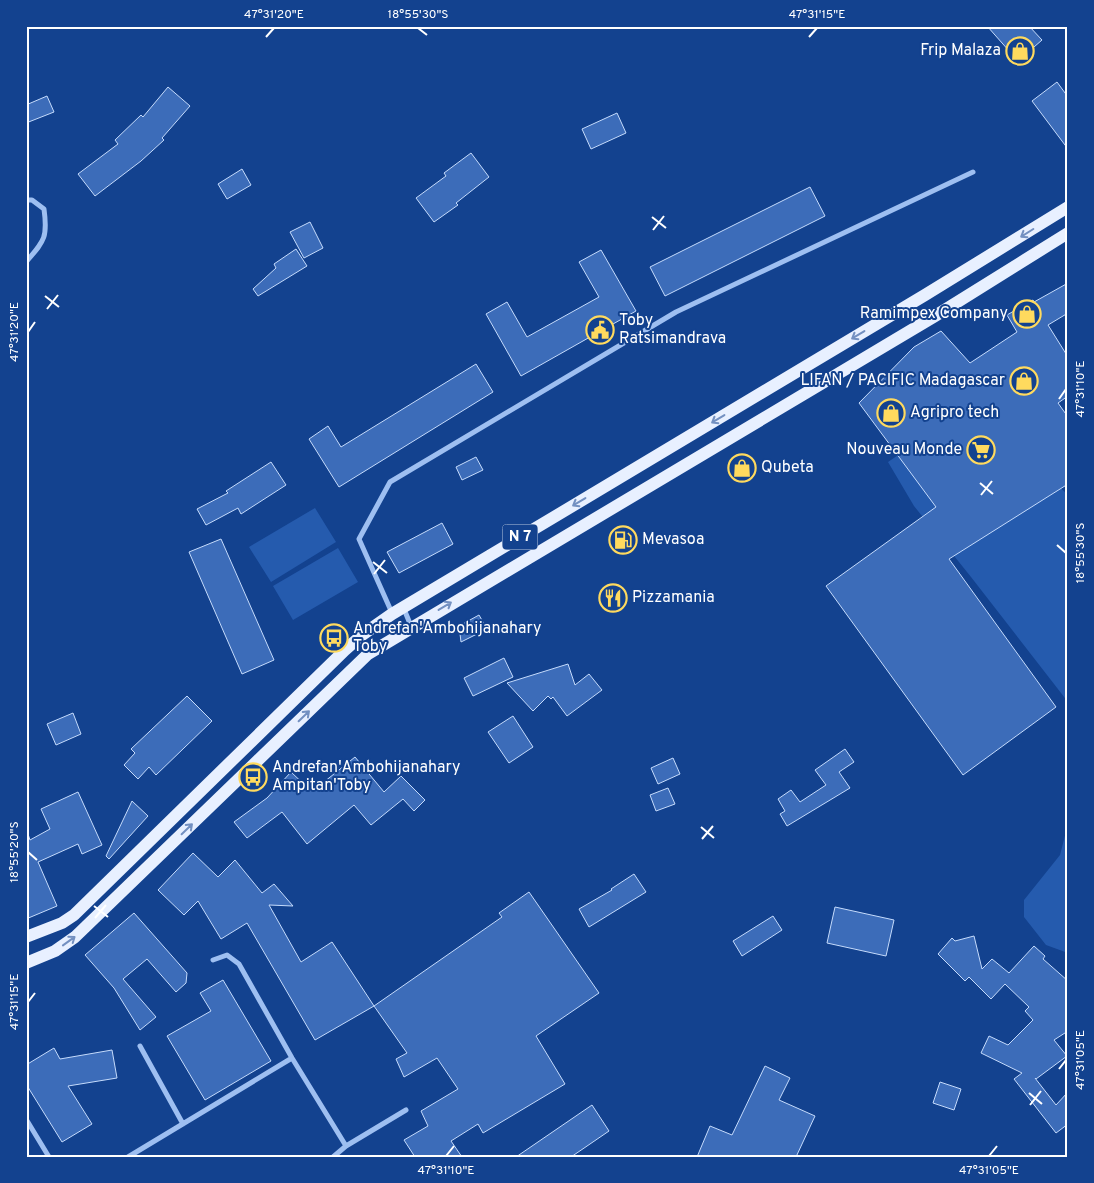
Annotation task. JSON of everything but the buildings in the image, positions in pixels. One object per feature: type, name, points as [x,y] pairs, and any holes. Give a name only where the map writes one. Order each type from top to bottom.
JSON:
[{"type":"main road","name":"N 7","points":[[26,937],[62,923],[74,915],[345,650],[362,635],[397,610],[926,295],[1068,207]]},
{"type":"main road","name":"N 7","points":[[26,963],[55,951],[75,937],[368,654],[926,321],[1068,233]]},
{"type":"street","points":[[411,627],[397,610],[359,539],[390,482],[676,312],[973,172]]},
{"type":"street","points":[[26,200],[32,200],[44,209],[47,227],[43,243],[26,262]]},
{"type":"street","points":[[213,960],[226,956],[239,964],[292,1058],[346,1146]]},
{"type":"street","points":[[140,1046],[183,1124]]},
{"type":"street","points":[[128,1157],[292,1058]]},
{"type":"street","points":[[333,1157],[346,1146],[406,1110]]},
{"type":"street","points":[[26,1119],[49,1157]]},
{"type":"shaded area","points":[[944,424],[1017,447],[1068,495],[1068,702],[914,506],[888,462]]},
{"type":"shaded area","points":[[315,508],[336,542],[271,582],[249,547]]},
{"type":"shaded area","points":[[338,548],[358,582],[293,620],[273,586]]},
{"type":"shaded area","points":[[1068,824],[1068,953],[1046,945],[1024,917],[1024,900],[1060,855]]},
{"type":"place","name":"Frip Malaza","points":[[1020,51]]},
{"type":"place","name":"Ramimpex Company","points":[[1027,314]]},
{"type":"place","name":"Toby Ratsimandrava","points":[[600,330]]},
{"type":"place","name":"LIFAN / PACIFIC Madagascar","points":[[1024,381]]},
{"type":"place","name":"Agripro tech","points":[[891,413]]},
{"type":"place","name":"Nouveau Monde","points":[[981,450]]},
{"type":"place","name":"Qubeta","points":[[742,468]]},
{"type":"place","name":"Mevasoa","points":[[623,540]]},
{"type":"place","name":"Pizzamania","points":[[613,598]]},
{"type":"place","name":"Andrefan'Ambohijanahary Toby","points":[[334,638]]},
{"type":"place","name":"Andrefan'Ambohijanahary Ampitan'Toby","points":[[253,777]]}]
